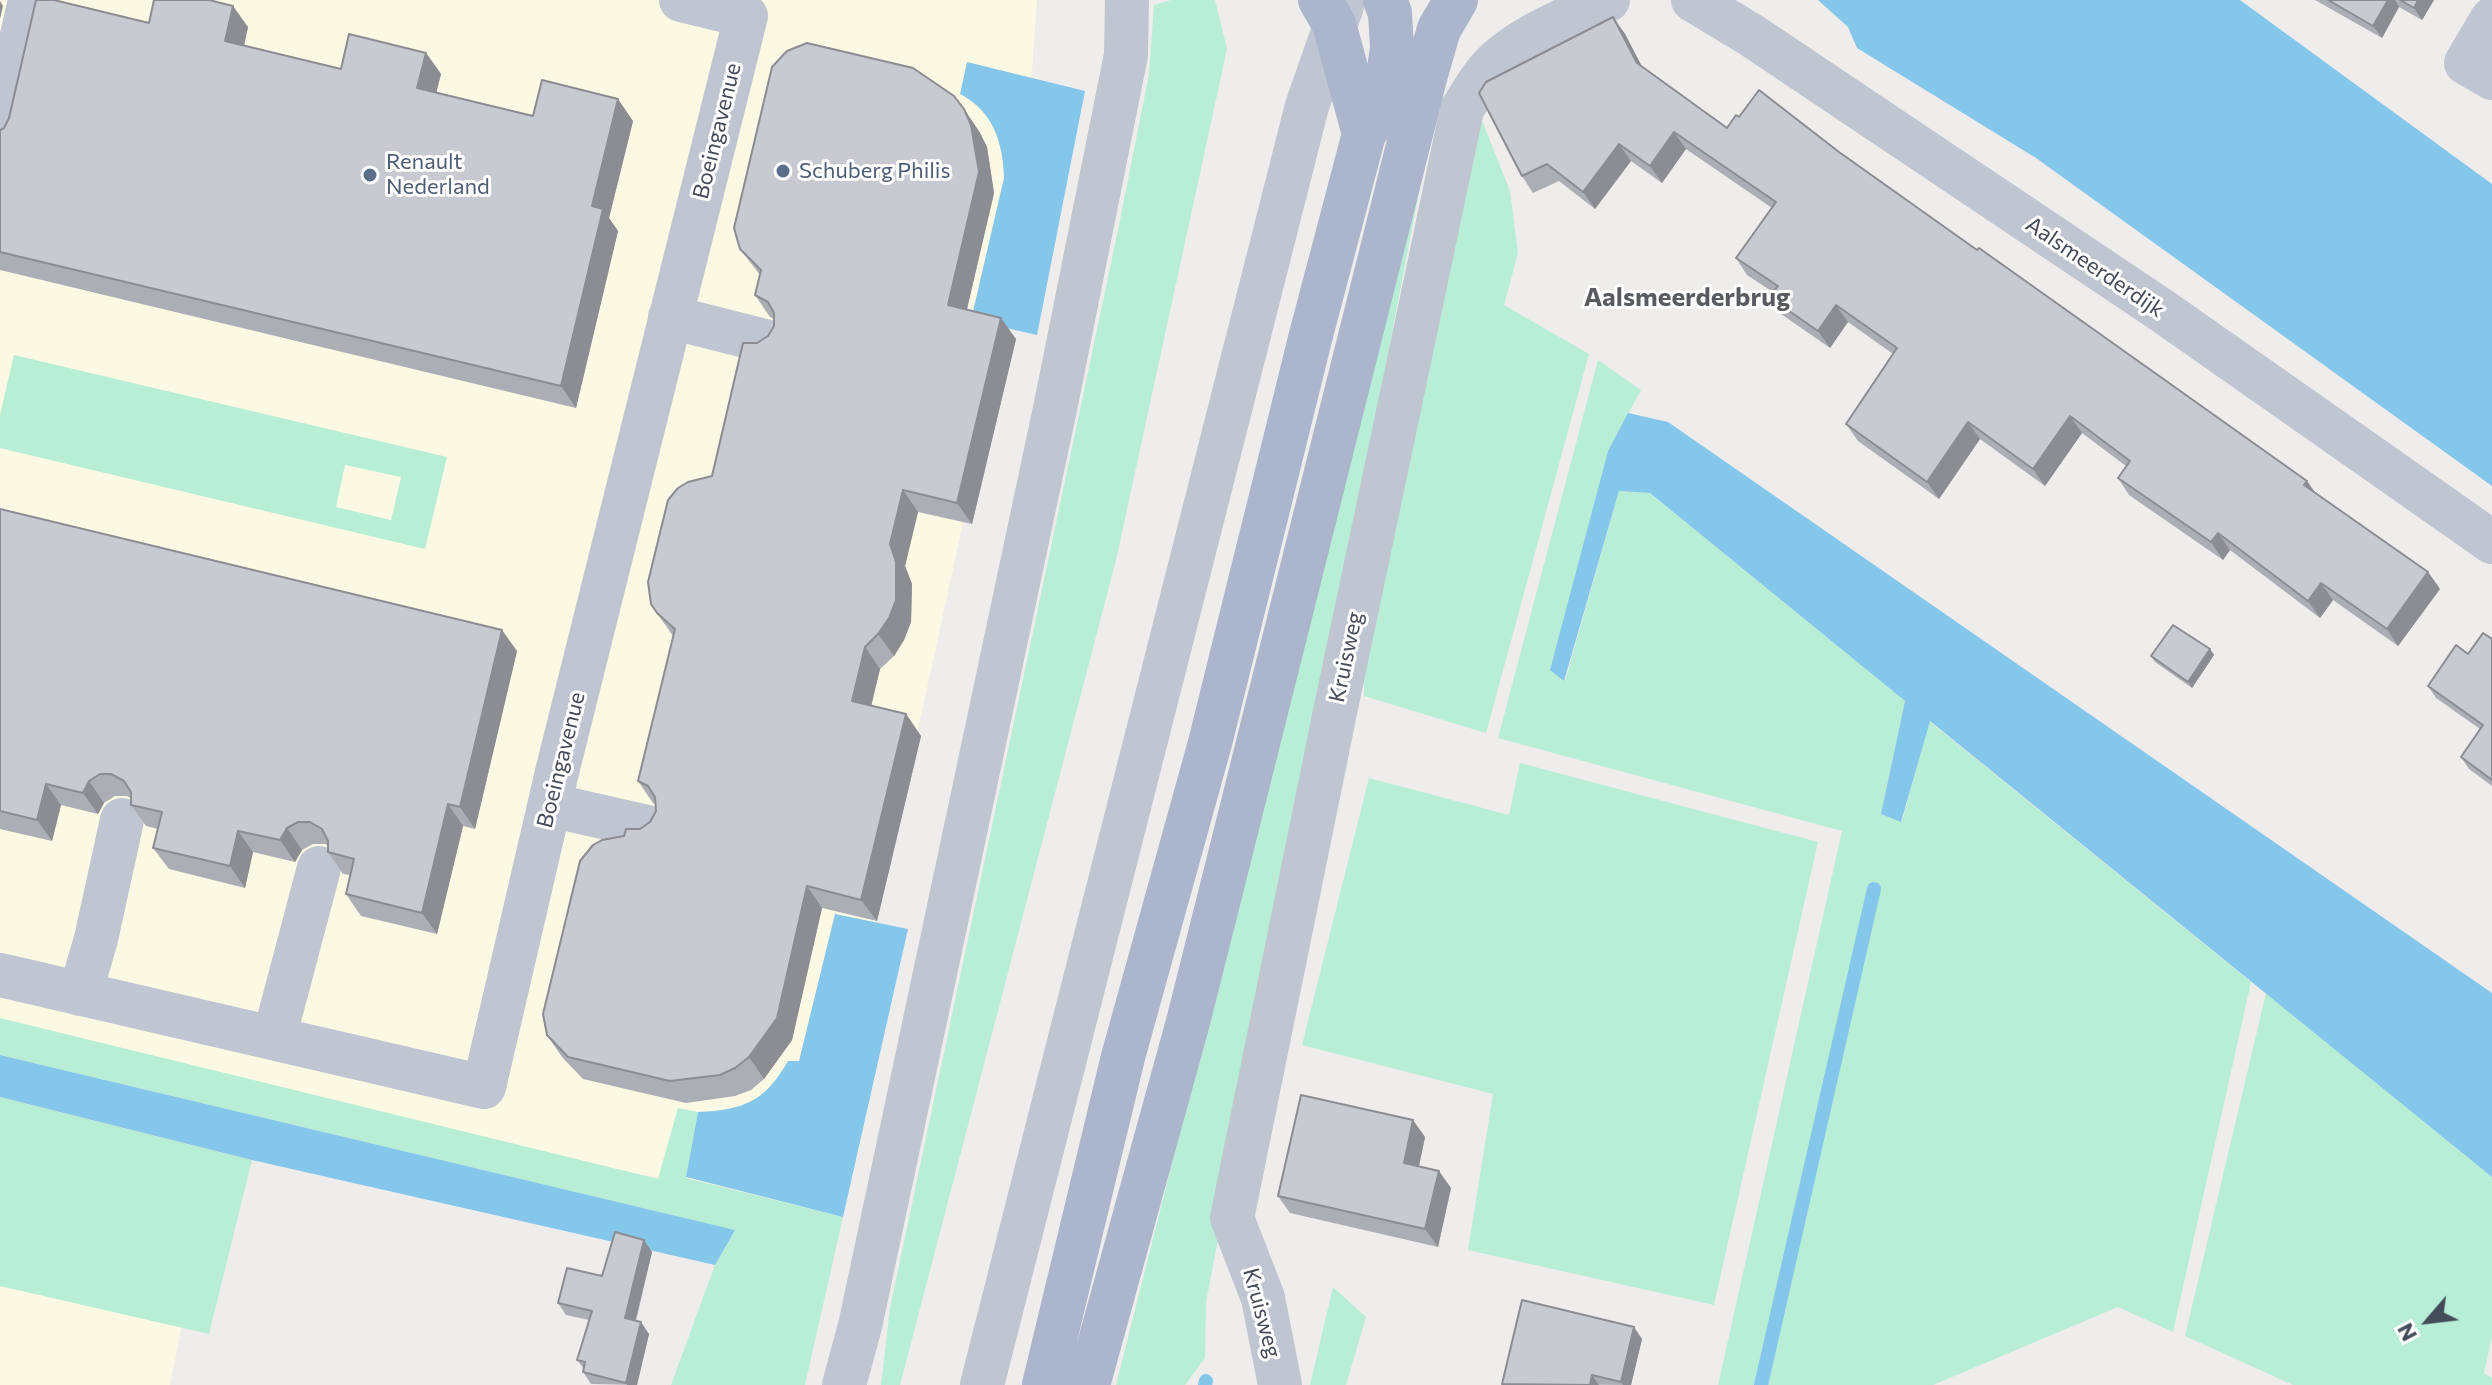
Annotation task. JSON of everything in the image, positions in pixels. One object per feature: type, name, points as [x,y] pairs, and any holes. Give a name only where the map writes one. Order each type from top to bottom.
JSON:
[{"type":"main road","points":[[1044,1385],[1123,1057],[1210,743],[1364,134],[1384,104],[1392,48],[1390,13],[1385,0]]},
{"type":"main road","points":[[1088,1385],[1188,1022],[1425,78],[1439,29],[1456,0]]},
{"type":"main road","points":[[1333,8],[1364,134]]},
{"type":"street","points":[[0,133],[30,0]]},
{"type":"street","name":"Boeingavenue","points":[[0,975],[484,1087],[550,805],[746,16],[681,0]]},
{"type":"street","points":[[844,1385],[860,1326],[1056,404],[1126,55],[1127,0]]},
{"type":"street","name":"Kruisweg","points":[[1280,1385],[1263,1298],[1232,1218],[1462,109],[1487,71],[1509,53],[1540,32],[1608,0]]},
{"type":"street","name":"Aalsmeerderdijk","points":[[1693,0],[1751,35],[2164,312],[2492,542]]},
{"type":"street","points":[[982,1385],[1333,8]]},
{"type":"street","points":[[2492,19],[2466,63],[2492,78]]},
{"type":"street","points":[[670,317],[765,341]]},
{"type":"street","points":[[550,805],[647,827]]},
{"type":"street","points":[[80,994],[96,939],[122,820]]},
{"type":"street","points":[[274,1038],[319,868]]},
{"type":"shaded area","points":[[0,0],[1037,0],[1018,271],[813,1211],[230,1087],[170,1385],[0,1385]]},
{"type":"green space","points":[[1171,0],[1215,0],[1227,49],[1116,560],[900,1385],[881,1385],[890,1308],[1149,74],[1154,5]]},
{"type":"green space","points":[[1477,108],[1510,191],[1518,253],[1504,305],[1589,354],[1486,733],[1364,696],[1364,675]]},
{"type":"green space","points":[[1424,166],[1206,1302],[1205,1358],[1185,1385],[1116,1385]]},
{"type":"green space","points":[[14,355],[447,457],[425,549],[0,448],[0,415]],"holes":[[[345,465],[401,477],[391,520],[336,507]]]},
{"type":"green space","points":[[1598,360],[1641,390],[1608,451],[1551,670],[1565,681],[1619,491],[1650,493],[1905,701],[1881,814],[1902,821],[1929,721],[2251,982],[2173,1332],[2118,1307],[1933,1385],[1718,1385],[1842,831],[1498,738]]},
{"type":"green space","points":[[1520,763],[1818,842],[1714,1305],[1468,1250],[1493,1094],[1302,1045],[1369,778],[1509,815]]},
{"type":"green space","points":[[2266,993],[2492,1177],[2492,1337],[2484,1373],[2492,1378],[2492,1385],[2293,1385],[2185,1336]]},
{"type":"green space","points":[[0,1018],[658,1179],[678,1108],[698,1112],[686,1178],[843,1217],[805,1385],[671,1385],[715,1265],[734,1230],[0,1055]]},
{"type":"green space","points":[[0,1097],[252,1160],[209,1334],[0,1286]]},
{"type":"green space","points":[[1333,1287],[1366,1317],[1346,1385],[1310,1385]]},
{"type":"water","points":[[1818,0],[2240,0],[2492,184],[2492,486],[2036,158],[1857,48],[1848,27]]},
{"type":"water","points":[[967,62],[1085,91],[1037,335],[971,320],[1004,178],[994,129],[981,109],[960,94]]},
{"type":"water","points":[[1628,413],[1668,422],[2492,993],[2492,1177],[1930,721],[1901,822],[1881,814],[1905,701],[1650,493],[1619,491],[1564,681],[1550,670],[1608,451]]},
{"type":"water","points":[[835,914],[908,929],[843,1217],[686,1177],[698,1112],[729,1109],[752,1101],[771,1086],[788,1061],[799,1061]]},
{"type":"water","points":[[0,1055],[735,1230],[715,1265],[252,1160],[0,1097]]},
{"type":"building","points":[[36,0],[54,0],[149,23],[154,0],[209,0],[233,6],[225,41],[341,69],[349,34],[426,53],[417,88],[533,116],[542,80],[618,99],[592,206],[603,209],[561,386],[0,252],[0,130],[9,118]]},
{"type":"building","points":[[2328,0],[2388,0],[2373,26]]},
{"type":"building","points":[[2400,0],[2418,0],[2414,8]]},
{"type":"building","points":[[1613,17],[1637,63],[1727,128],[1759,90],[1839,152],[2307,481],[2304,485],[2428,572],[2387,629],[2321,583],[2308,601],[2218,533],[2211,542],[2118,478],[2130,461],[2070,416],[2033,469],[1968,422],[1927,482],[1846,424],[1897,348],[1836,305],[1818,331],[1769,297],[1778,286],[1736,258],[1776,202],[1674,132],[1650,166],[1619,144],[1583,192],[1547,164],[1522,176],[1479,93],[1486,82]]},
{"type":"building","points":[[807,43],[913,68],[954,96],[964,109],[971,125],[979,172],[948,305],[1001,318],[957,503],[903,490],[890,544],[896,562],[896,600],[889,618],[865,647],[852,701],[906,714],[861,900],[807,886],[777,1018],[749,1057],[735,1068],[720,1075],[670,1081],[568,1057],[547,1035],[543,1014],[580,861],[593,845],[602,840],[624,836],[626,829],[640,829],[650,822],[656,811],[655,797],[648,786],[638,781],[675,629],[651,604],[648,582],[668,500],[688,482],[712,476],[743,343],[757,343],[768,336],[774,326],[774,313],[768,302],[755,295],[761,270],[740,249],[734,228],[772,67],[787,51]]},
{"type":"building","points":[[0,509],[502,630],[460,807],[448,804],[422,913],[346,894],[354,859],[328,852],[328,841],[322,829],[310,822],[298,822],[287,828],[280,840],[238,831],[230,866],[153,848],[162,812],[131,805],[131,792],[124,781],[111,774],[100,774],[89,781],[83,793],[46,784],[37,820],[0,811]]},
{"type":"building","points":[[2173,625],[2210,649],[2188,682],[2151,656]]},
{"type":"building","points":[[2483,633],[2492,639],[2492,780],[2461,757],[2483,725],[2428,686],[2456,645],[2468,654]]},
{"type":"building","points":[[1301,1095],[1413,1120],[1404,1163],[1439,1171],[1425,1229],[1278,1196]]},
{"type":"building","points":[[615,1232],[644,1240],[625,1318],[641,1322],[626,1383],[583,1372],[585,1362],[577,1360],[592,1311],[558,1303],[567,1268],[602,1276]]},
{"type":"building","points":[[1522,1300],[1634,1327],[1621,1382],[1592,1375],[1590,1385],[1502,1384]]},
{"type":"waterway","points":[[1761,1385],[1874,889]]},
{"type":"waterway","points":[[1205,1385],[1206,1381]]},
{"type":"place","name":"Schuberg Philis","points":[[783,171]]},
{"type":"place","name":"Renault Nederland","points":[[370,175]]},
{"type":"district","name":"Aalsmeerderbrug","points":[[1687,297]]}]
